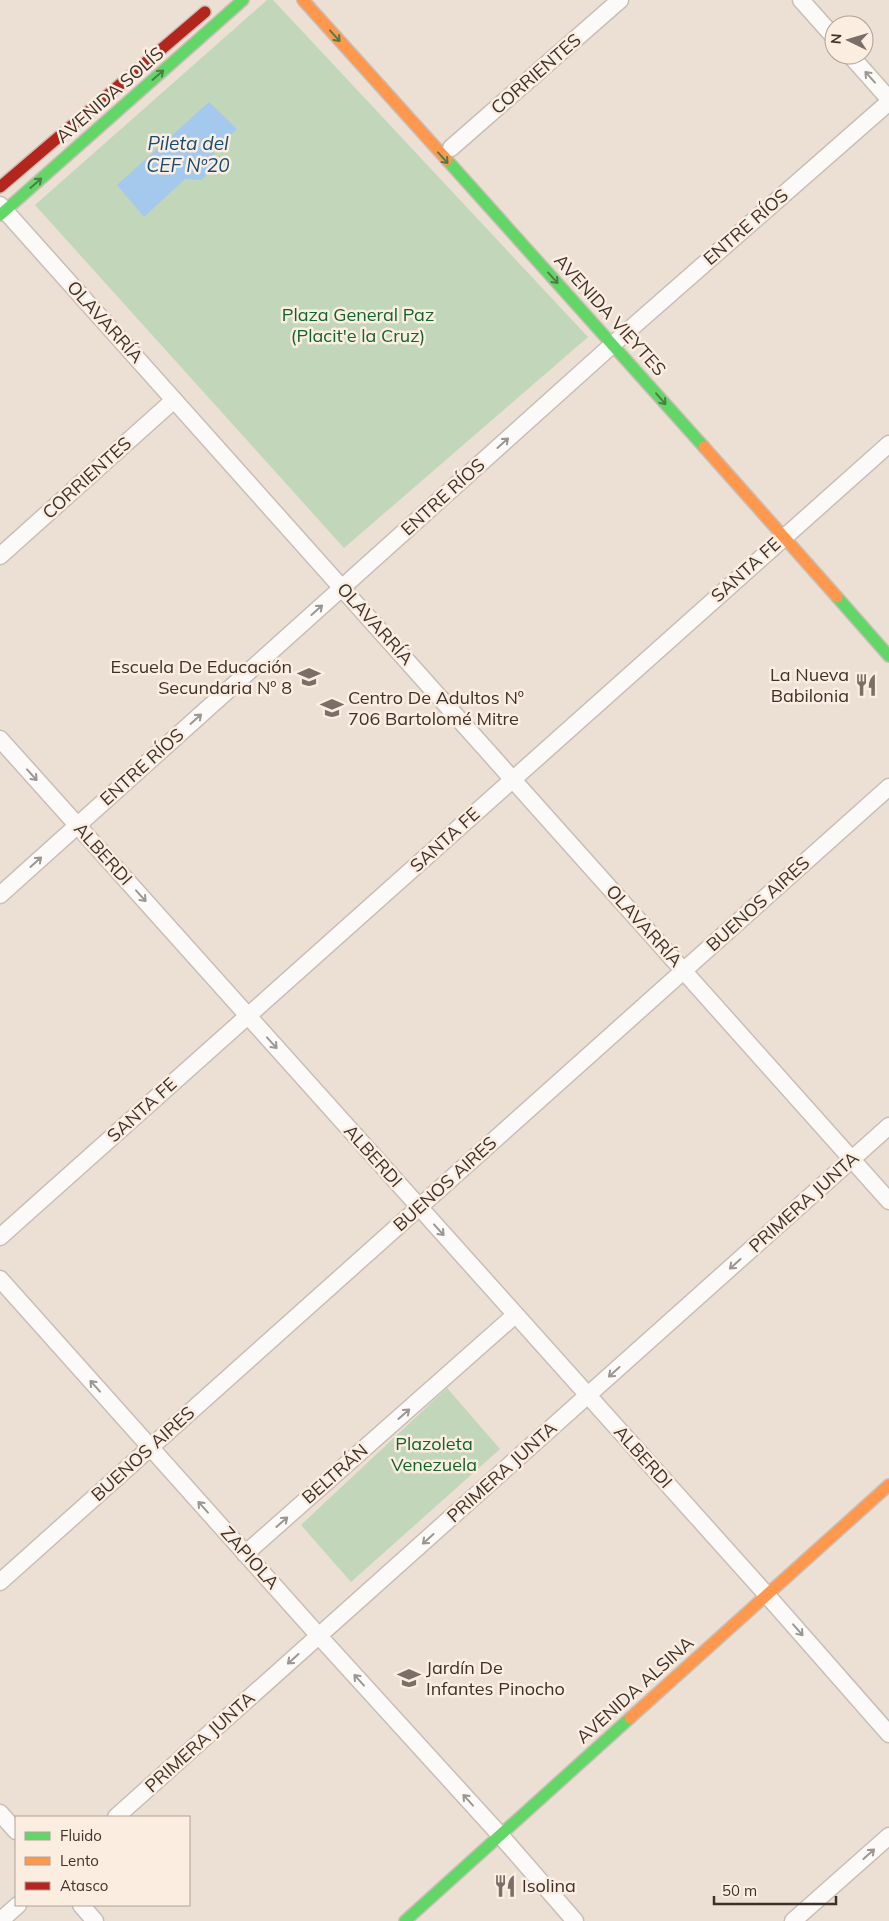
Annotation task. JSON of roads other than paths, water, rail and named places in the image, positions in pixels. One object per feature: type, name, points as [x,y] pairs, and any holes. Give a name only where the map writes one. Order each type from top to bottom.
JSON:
[{"type":"main road","name":"AVENIDA SOLÍS","points":[[2,210],[243,0]]},
{"type":"main road","name":"AVENIDA VIEYTES","points":[[303,0],[617,341]]},
{"type":"main road","name":"AVENIDA SOLÍS","points":[[0,187],[212,6]]},
{"type":"main road","name":"AVENIDA VIEYTES","points":[[432,126],[786,534],[889,656]]},
{"type":"main road","name":"AVENIDA VIEYTES","points":[[786,534],[889,640]]},
{"type":"main road","name":"AVENIDA ALSINA","points":[[405,1921],[889,1485]]},
{"type":"street","name":"CORRIENTES","points":[[451,148],[620,0]]},
{"type":"street","points":[[801,0],[824,26]]},
{"type":"street","points":[[859,65],[889,100]]},
{"type":"street","name":"ENTRE RÍOS","points":[[0,895],[617,341],[889,100]]},
{"type":"street","name":"OLAVARRÍA","points":[[2,210],[889,1201]]},
{"type":"street","name":"CORRIENTES","points":[[0,556],[174,400]]},
{"type":"street","name":"SANTA FE","points":[[0,1236],[889,444]]},
{"type":"street","name":"ALBERDI","points":[[0,739],[766,1594],[889,1734]]},
{"type":"street","name":"BUENOS AIRES","points":[[0,1582],[889,787]]},
{"type":"street","name":"PRIMERA JUNTA","points":[[117,1816],[889,1126]]},
{"type":"street","name":"ZAPIOLA","points":[[0,1279],[319,1636],[501,1836],[575,1921]]},
{"type":"street","name":"BELTRÁN","points":[[246,1554],[515,1315]]},
{"type":"street","points":[[0,1813],[15,1830]]},
{"type":"street","points":[[793,1921],[889,1836]]},
{"type":"street","points":[[0,1920],[17,1906]]},
{"type":"street","points":[[82,1906],[95,1921]]},
{"type":"water","name":"Pileta del CEF Nº20","points":[[209,102],[237,129],[214,150],[213,167],[202,180],[185,179],[144,217],[117,185]]},
{"type":"place","name":"Escuela De Educación Secundaria Nº 8","points":[[309,677]]},
{"type":"place","name":"La Nueva Babilonia","points":[[866,685]]},
{"type":"place","name":"Centro De Adultos Nº 706 Bartolomé Mitre","points":[[332,708]]},
{"type":"place","name":"Jardín De Infantes Pinocho","points":[[409,1678]]},
{"type":"place","name":"Isolina","points":[[505,1886]]},
{"type":"park label","name":"Plaza General Paz (Placit'e la Cruz)","points":[[358,325]]},
{"type":"park label","name":"Plazoleta Venezuela","points":[[434,1454]]}]
